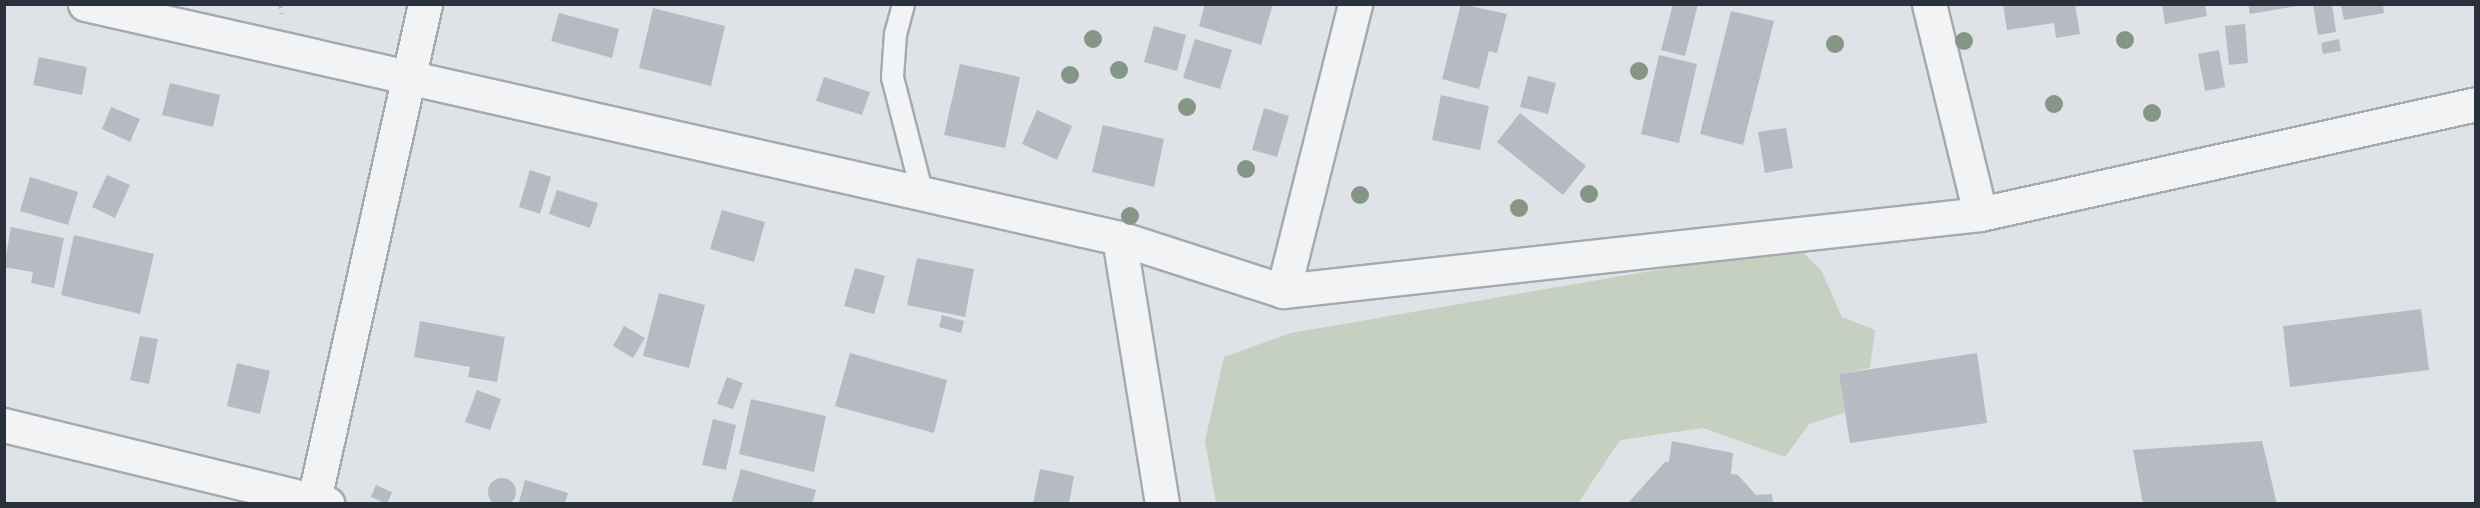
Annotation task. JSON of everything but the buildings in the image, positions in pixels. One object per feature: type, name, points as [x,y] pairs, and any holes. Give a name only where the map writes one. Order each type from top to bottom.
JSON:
[{"type":"street","points":[[85,4],[408,80],[1119,238],[1283,291],[1980,214],[2475,105]]},
{"type":"street","points":[[4,425],[318,502],[425,4]]},
{"type":"street","points":[[1283,291],[1355,4]]},
{"type":"street","points":[[1929,4],[1980,214]]},
{"type":"street","points":[[1119,238],[1162,504]]},
{"type":"lane","points":[[903,4],[895,33],[892,77],[922,194]]},
{"type":"green space","points":[[1796,246],[1821,270],[1842,317],[1875,330],[1870,368],[1839,374],[1845,413],[1809,424],[1785,457],[1703,428],[1620,440],[1578,503],[1216,503],[1205,441],[1224,357],[1291,333]]}]
